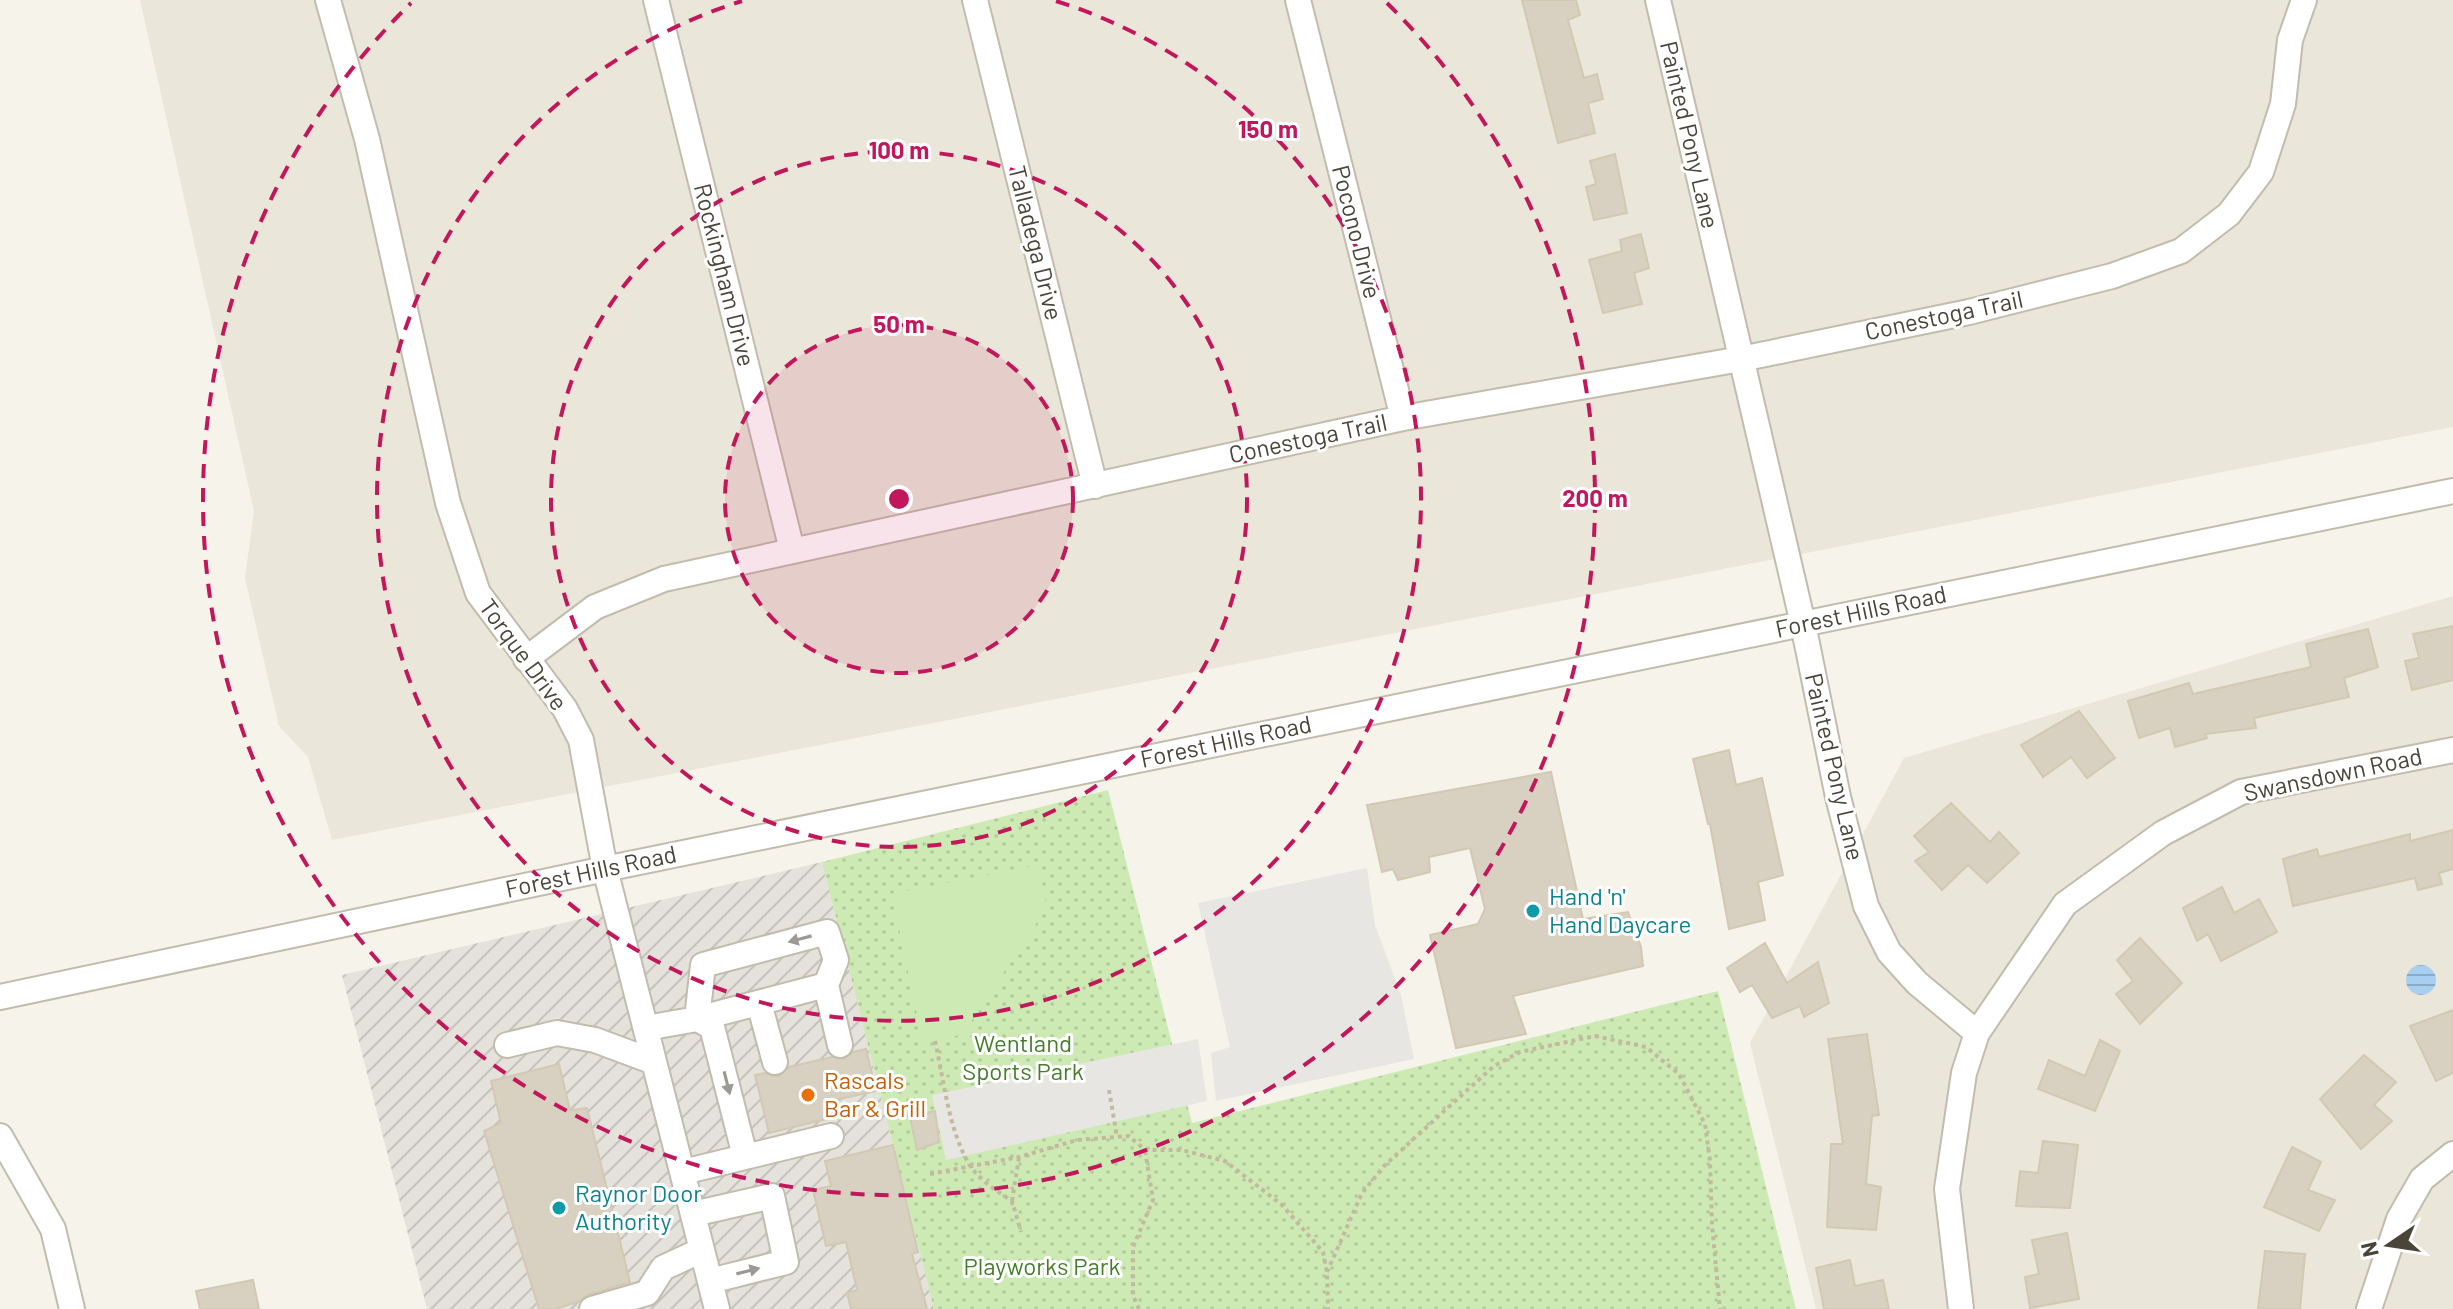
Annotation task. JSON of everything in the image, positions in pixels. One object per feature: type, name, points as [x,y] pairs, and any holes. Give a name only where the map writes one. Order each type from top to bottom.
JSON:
[{"type":"street","name":"Torque Drive","points":[[328,0],[367,139],[448,503],[478,593],[565,709],[581,740],[605,869],[717,1309]]},
{"type":"street","name":"Rockingham Drive","points":[[656,0],[792,550]]},
{"type":"street","name":"Talladega Drive","points":[[975,0],[1095,486]]},
{"type":"street","name":"Pocono Drive","points":[[1298,0],[1403,418]]},
{"type":"street","name":"Painted Pony Lane","points":[[1658,0],[1803,624],[1838,797],[1866,906],[1889,952],[1917,983],[1977,1033]]},
{"type":"street","name":"Conestoga Trail","points":[[526,659],[595,607],[664,579],[1403,418],[1741,359],[1969,312],[2112,276],[2181,251],[2229,214],[2261,172],[2283,104],[2290,40],[2304,0]]},
{"type":"street","name":"Forest Hills Road","points":[[0,997],[605,869],[2453,491]]},
{"type":"street","name":"Swansdown Road","points":[[1977,1033],[2065,904],[2163,833],[2241,792],[2453,750]]},
{"type":"street","points":[[697,1019],[703,965],[827,932],[836,960],[826,985],[840,1045]]},
{"type":"street","points":[[646,1028],[697,1019],[826,985]]},
{"type":"street","points":[[759,1003],[775,1062]]},
{"type":"street","points":[[697,1019],[712,1027],[745,1156]]},
{"type":"street","points":[[507,1045],[557,1033],[595,1040],[654,1062]]},
{"type":"street","points":[[1961,1309],[1957,1298],[1947,1189],[1964,1073],[1977,1033]]},
{"type":"street","points":[[0,1136],[53,1229],[72,1309]]},
{"type":"street","points":[[683,1172],[831,1136]]},
{"type":"street","points":[[2369,1309],[2399,1219],[2422,1179],[2453,1154]]},
{"type":"street","points":[[693,1214],[772,1196],[786,1262],[710,1281]]},
{"type":"street","points":[[592,1309],[647,1293],[663,1268],[702,1250]]},
{"type":"path","points":[[1327,1272],[1362,1193],[1385,1165],[1494,1066],[1520,1052],[1595,1036],[1646,1047],[1679,1074],[1705,1124],[1720,1309]]},
{"type":"path","points":[[935,1041],[954,1123],[970,1166],[991,1187],[1012,1201]]},
{"type":"path","points":[[1109,1090],[1117,1137]]},
{"type":"path","points":[[930,1174],[1019,1157],[1077,1140],[1129,1136],[1145,1150],[1153,1200],[1133,1247],[1133,1296],[1139,1309]]},
{"type":"path","points":[[1145,1150],[1182,1150],[1225,1161],[1255,1182],[1291,1215],[1323,1252],[1328,1309]]},
{"type":"path","points":[[1019,1157],[1012,1201],[1021,1232]]},
{"type":"shaded area","points":[[140,0],[2453,0],[2453,427],[332,840],[308,757],[279,726],[245,578],[254,511]]},
{"type":"shaded area","points":[[2453,596],[2453,1309],[1816,1309],[1750,1043],[1904,758]]},
{"type":"shaded area","points":[[822,862],[934,1309],[427,1309],[342,975]]},
{"type":"shaded area","points":[[1367,868],[1375,925],[1401,995],[1414,1059],[1216,1101],[1211,1053],[1230,1047],[1198,903]]},
{"type":"shaded area","points":[[1198,1039],[1207,1101],[946,1160],[932,1095]]},
{"type":"green space","name":"Wentland Sports Park","points":[[1108,790],[1192,1123],[1718,991],[1796,1309],[934,1309],[822,862]]},
{"type":"green space","points":[[1038,865],[1047,907],[963,1034],[923,1044],[892,894]]},
{"type":"water","points":[[2421,965],[2432,969],[2436,980],[2432,991],[2421,995],[2410,991],[2406,980],[2410,969]]},
{"type":"building","points":[[1522,0],[1576,0],[1580,15],[1568,20],[1584,78],[1597,74],[1603,99],[1588,103],[1595,133],[1558,143]]},
{"type":"building","points":[[1615,154],[1627,213],[1594,220],[1586,187],[1596,184],[1590,161]]},
{"type":"building","points":[[1641,234],[1649,268],[1634,273],[1642,304],[1603,313],[1589,260],[1622,251],[1620,240]]},
{"type":"building","points":[[2453,626],[2453,680],[2412,690],[2405,661],[2419,658],[2413,634]]},
{"type":"building","points":[[2368,629],[2378,667],[2344,678],[2349,697],[2254,718],[2256,728],[2205,734],[2207,738],[2175,747],[2170,728],[2139,738],[2128,701],[2189,683],[2193,694],[2311,667],[2306,644]]},
{"type":"building","points":[[2079,711],[2115,758],[2087,778],[2071,757],[2043,777],[2021,745]]},
{"type":"building","points":[[1729,750],[1736,785],[1762,778],[1783,875],[1758,882],[1765,920],[1729,929],[1710,824],[1693,759]]},
{"type":"building","name":"Hand 'n' Hand Daycare","points":[[1551,772],[1583,919],[1628,912],[1641,947],[1643,966],[1513,996],[1526,1034],[1456,1048],[1430,935],[1478,924],[1485,909],[1470,848],[1429,857],[1430,872],[1398,880],[1393,869],[1382,872],[1367,805]]},
{"type":"building","points":[[1951,803],[1990,842],[1999,832],[2019,853],[1987,883],[1968,865],[1942,890],[1915,861],[1929,852],[1914,836]]},
{"type":"building","points":[[2453,830],[2453,869],[2439,873],[2442,884],[2418,890],[2415,878],[2293,906],[2283,859],[2317,849],[2319,857],[2410,834],[2410,841]]},
{"type":"building","points":[[2222,887],[2234,913],[2259,899],[2277,932],[2221,961],[2208,934],[2197,941],[2183,908]]},
{"type":"building","points":[[2140,938],[2182,983],[2140,1024],[2116,994],[2133,981],[2117,960]]},
{"type":"building","points":[[1765,943],[1787,983],[1818,962],[1829,1003],[1804,1017],[1800,1006],[1772,1018],[1752,985],[1740,992],[1727,968]]},
{"type":"building","points":[[2453,1010],[2453,1073],[2436,1081],[2410,1026]]},
{"type":"building","points":[[1867,1034],[1879,1115],[1872,1116],[1866,1184],[1881,1187],[1876,1230],[1827,1227],[1831,1144],[1843,1144],[1828,1039]]},
{"type":"building","points":[[2100,1040],[2120,1051],[2095,1111],[2038,1089],[2049,1060],[2085,1076]]},
{"type":"building","name":"Rascals Bar & Grill","points":[[866,1049],[876,1091],[835,1100],[839,1116],[769,1133],[755,1075],[765,1073],[778,1077],[789,1067],[832,1057],[844,1059],[853,1052]]},
{"type":"building","points":[[2364,1055],[2396,1082],[2374,1105],[2392,1121],[2361,1149],[2320,1099]]},
{"type":"building","name":"Raynor Door Authority","points":[[559,1064],[570,1110],[587,1108],[630,1282],[556,1309],[539,1309],[484,1131],[501,1123],[491,1081]]},
{"type":"building","points":[[935,1111],[939,1142],[917,1150],[910,1117]]},
{"type":"building","points":[[2043,1141],[2078,1145],[2070,1208],[2016,1206],[2020,1171],[2038,1173]]},
{"type":"building","points":[[893,1145],[918,1252],[912,1254],[927,1309],[851,1309],[847,1293],[857,1290],[846,1242],[826,1246],[813,1190],[831,1186],[825,1161]]},
{"type":"building","points":[[2292,1147],[2321,1162],[2308,1190],[2335,1200],[2319,1231],[2264,1207]]},
{"type":"building","points":[[2067,1233],[2079,1299],[2030,1308],[2025,1277],[2039,1274],[2032,1240]]},
{"type":"building","points":[[2265,1251],[2305,1254],[2300,1309],[2258,1309]]},
{"type":"building","points":[[1850,1260],[1855,1286],[1883,1280],[1889,1309],[1824,1309],[1816,1268]]},
{"type":"building","points":[[253,1280],[259,1309],[200,1309],[196,1291]]},
{"type":"place","name":"Hand 'n' Hand Daycare","points":[[1533,911]]},
{"type":"place","name":"Rascals Bar & Grill","points":[[808,1095]]},
{"type":"place","name":"Raynor Door Authority","points":[[559,1208]]},
{"type":"park label","name":"Playworks Park","points":[[1042,1267]]}]
